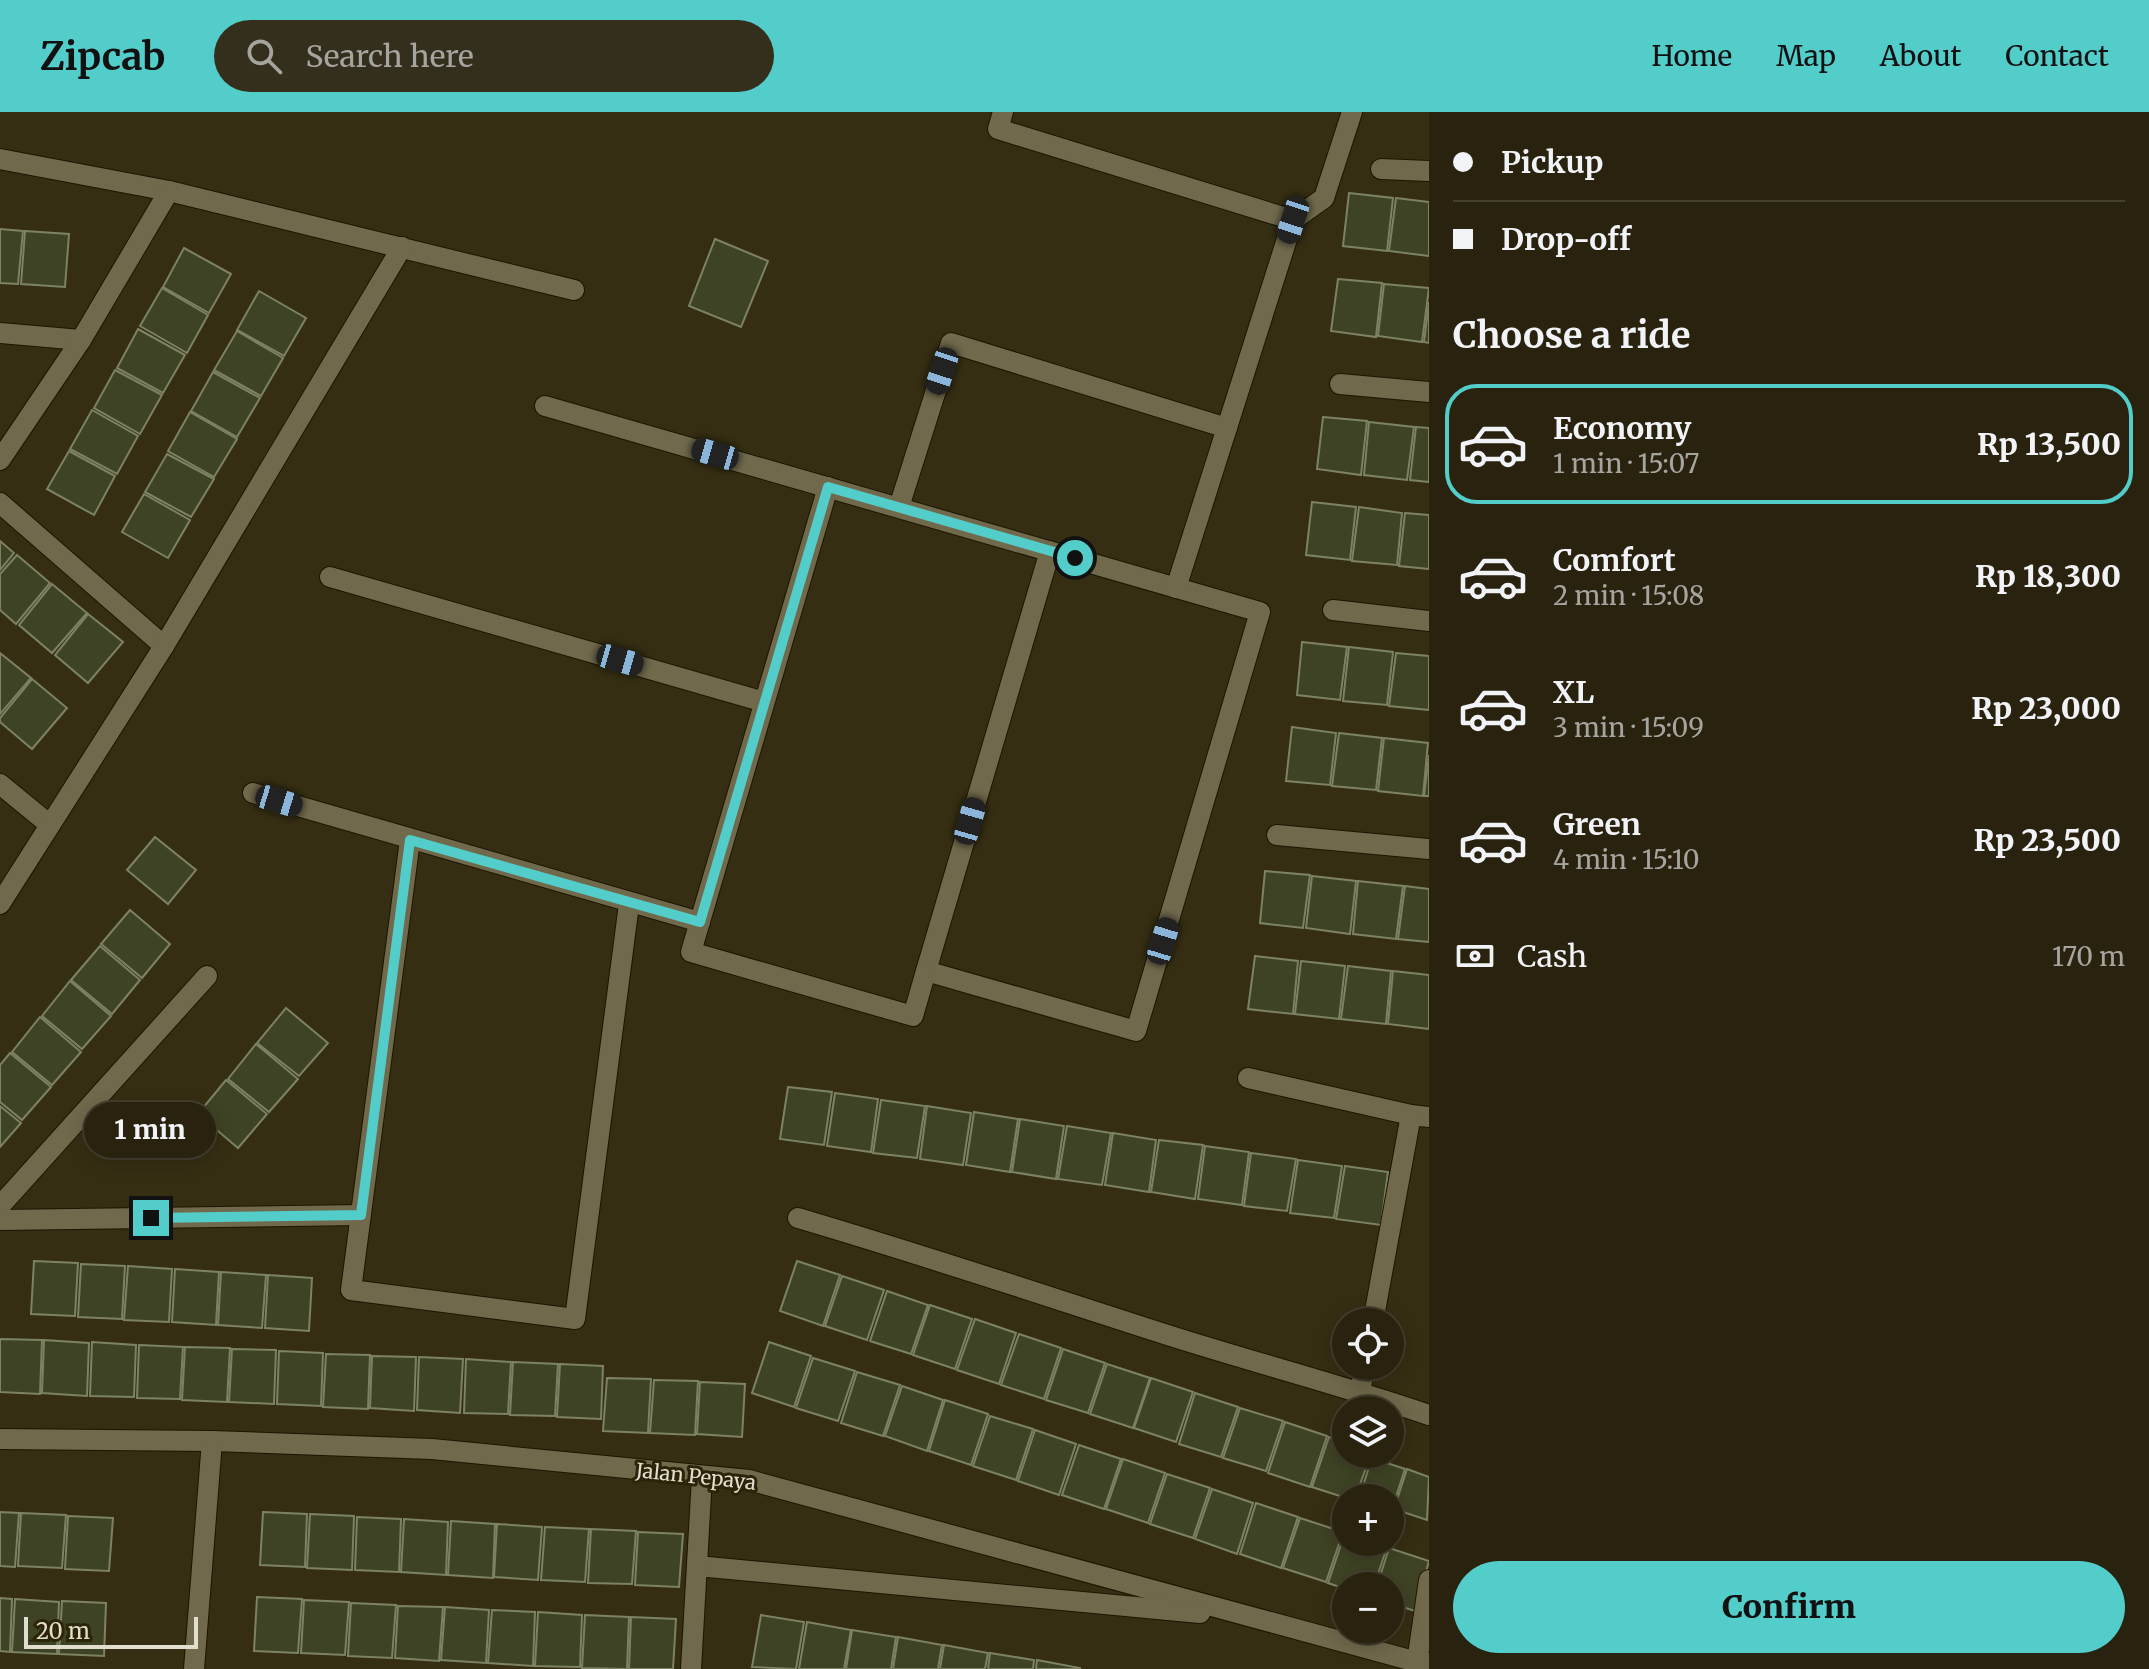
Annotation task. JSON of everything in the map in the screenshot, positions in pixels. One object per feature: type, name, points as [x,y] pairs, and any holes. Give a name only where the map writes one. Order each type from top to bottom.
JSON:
[{"type":"street","points":[[1003,112],[998,129],[1293,220]]},
{"type":"street","points":[[1176,588],[1293,220],[1324,198],[1352,112]]},
{"type":"street","points":[[0,159],[169,191],[574,290]]},
{"type":"street","points":[[1381,169],[1429,171]]},
{"type":"street","points":[[0,460],[81,340],[169,191]]},
{"type":"street","points":[[0,904],[164,646],[402,247]]},
{"type":"street","points":[[0,333],[81,340]]},
{"type":"street","points":[[899,507],[951,343],[1227,428]]},
{"type":"street","points":[[1340,384],[1429,392]]},
{"type":"street","points":[[545,406],[1260,612],[1136,1031],[926,971]]},
{"type":"street","points":[[828,487],[691,952],[913,1016],[1050,551]]},
{"type":"street","points":[[0,503],[164,646]]},
{"type":"street","points":[[330,577],[764,702]]},
{"type":"street","points":[[1333,610],[1429,621]]},
{"type":"street","points":[[0,784],[50,825]]},
{"type":"street","points":[[253,793],[700,922]]},
{"type":"street","points":[[1277,835],[1429,849]]},
{"type":"street","points":[[410,840],[351,1290],[575,1319],[629,904]]},
{"type":"street","points":[[0,1206],[207,976]]},
{"type":"street","points":[[1248,1078],[1420,1116],[1376,1308]]},
{"type":"street","points":[[0,1220],[361,1215]]},
{"type":"street","points":[[798,1218],[1429,1415]]},
{"type":"street","points":[[1360,1391],[1362,1380]]},
{"type":"street","name":"Jalan Pepaya","points":[[0,1439],[212,1441],[432,1449],[749,1480],[1420,1665]]},
{"type":"street","points":[[194,1669],[212,1441]]},
{"type":"street","points":[[691,1669],[702,1477]]},
{"type":"street","points":[[697,1566],[1255,1619]]},
{"type":"street","points":[[1420,1665],[1429,1580]]},
{"type":"building","points":[[1349,193],[1393,198],[1387,251],[1343,246]]},
{"type":"building","points":[[1396,198],[1429,202],[1429,256],[1389,251]]},
{"type":"building","points":[[0,229],[23,231],[18,284],[0,283]]},
{"type":"building","points":[[25,231],[69,234],[65,287],[21,284]]},
{"type":"building","points":[[715,239],[768,261],[741,327],[689,306]]},
{"type":"building","points":[[184,248],[231,274],[209,313],[163,287]]},
{"type":"building","points":[[1338,279],[1382,283],[1376,337],[1331,331]]},
{"type":"building","points":[[1384,284],[1429,288],[1422,342],[1378,336]]},
{"type":"building","points":[[162,288],[208,315],[187,353],[140,326]]},
{"type":"building","points":[[259,291],[306,318],[284,356],[237,330]]},
{"type":"building","points":[[1429,302],[1429,343],[1424,342]]},
{"type":"building","points":[[138,329],[185,355],[163,393],[117,368]]},
{"type":"building","points":[[237,331],[283,358],[261,396],[214,370]]},
{"type":"building","points":[[115,370],[162,395],[140,434],[94,408]]},
{"type":"building","points":[[213,372],[260,398],[237,437],[191,411]]},
{"type":"building","points":[[92,410],[138,436],[117,474],[70,449]]},
{"type":"building","points":[[190,412],[237,439],[214,477],[168,451]]},
{"type":"building","points":[[1323,417],[1367,421],[1361,475],[1317,469]]},
{"type":"building","points":[[1369,422],[1414,427],[1407,480],[1364,475]]},
{"type":"building","points":[[1416,427],[1429,428],[1429,482],[1410,480]]},
{"type":"building","points":[[69,451],[115,476],[94,515],[47,489]]},
{"type":"building","points":[[167,454],[214,479],[191,517],[145,492]]},
{"type":"building","points":[[144,494],[190,520],[168,558],[122,532]]},
{"type":"building","points":[[1312,502],[1356,507],[1350,560],[1306,555]]},
{"type":"building","points":[[1359,507],[1402,513],[1397,565],[1352,561]]},
{"type":"building","points":[[1405,513],[1429,515],[1429,569],[1399,566]]},
{"type":"building","points":[[0,541],[14,553],[0,570]]},
{"type":"building","points":[[17,555],[50,583],[16,624],[0,610],[0,574]]},
{"type":"building","points":[[52,584],[87,613],[52,653],[19,625]]},
{"type":"building","points":[[88,614],[123,642],[88,683],[55,655]]},
{"type":"building","points":[[1302,642],[1347,647],[1340,700],[1297,695]]},
{"type":"building","points":[[1349,647],[1393,652],[1387,705],[1343,701]]},
{"type":"building","points":[[0,653],[31,678],[0,714]]},
{"type":"building","points":[[1396,653],[1429,656],[1429,710],[1389,706]]},
{"type":"building","points":[[32,679],[67,708],[32,749],[0,722],[0,718]]},
{"type":"building","points":[[1292,727],[1336,733],[1330,785],[1286,781]]},
{"type":"building","points":[[1339,733],[1382,738],[1376,790],[1332,786]]},
{"type":"building","points":[[1384,738],[1428,743],[1423,796],[1378,791]]},
{"type":"building","points":[[1429,755],[1429,796],[1424,796]]},
{"type":"building","points":[[155,837],[196,870],[168,904],[127,870]]},
{"type":"building","points":[[1265,871],[1310,875],[1303,928],[1260,923]]},
{"type":"building","points":[[1312,876],[1356,881],[1350,934],[1306,928]]},
{"type":"building","points":[[1358,881],[1403,886],[1396,939],[1353,934]]},
{"type":"building","points":[[1405,886],[1429,889],[1429,942],[1398,939]]},
{"type":"building","points":[[130,910],[170,944],[142,978],[101,944]]},
{"type":"building","points":[[100,946],[140,980],[112,1014],[71,980]]},
{"type":"building","points":[[1255,956],[1298,961],[1293,1014],[1248,1009]]},
{"type":"building","points":[[1301,961],[1345,966],[1339,1019],[1295,1014]]},
{"type":"building","points":[[1348,966],[1391,971],[1386,1024],[1341,1019]]},
{"type":"building","points":[[1393,971],[1429,975],[1429,1029],[1388,1024]]},
{"type":"building","points":[[70,981],[111,1016],[82,1049],[42,1016]]},
{"type":"building","points":[[286,1008],[328,1043],[299,1076],[257,1043]]},
{"type":"building","points":[[40,1017],[81,1052],[52,1085],[12,1052]]},
{"type":"building","points":[[256,1044],[298,1079],[269,1112],[228,1079]]},
{"type":"building","points":[[10,1053],[51,1087],[22,1120],[0,1102],[0,1065]]},
{"type":"building","points":[[226,1080],[267,1114],[238,1148],[198,1114]]},
{"type":"building","points":[[788,1087],[832,1092],[824,1145],[780,1139]]},
{"type":"building","points":[[835,1093],[878,1099],[871,1152],[827,1146]]},
{"type":"building","points":[[881,1100],[925,1106],[917,1158],[873,1153]]},
{"type":"building","points":[[0,1106],[21,1123],[0,1147]]},
{"type":"building","points":[[927,1106],[971,1113],[963,1165],[920,1159]]},
{"type":"building","points":[[974,1112],[1018,1119],[1010,1172],[966,1165]]},
{"type":"building","points":[[1020,1119],[1064,1126],[1056,1179],[1012,1172]]},
{"type":"building","points":[[1067,1126],[1111,1133],[1102,1185],[1058,1179]]},
{"type":"building","points":[[1113,1133],[1156,1140],[1149,1192],[1105,1185]]},
{"type":"building","points":[[1159,1140],[1203,1145],[1195,1199],[1151,1192]]},
{"type":"building","points":[[1205,1146],[1249,1152],[1242,1205],[1198,1199]]},
{"type":"building","points":[[1251,1153],[1296,1159],[1287,1211],[1244,1206]]},
{"type":"building","points":[[1298,1160],[1342,1166],[1334,1218],[1290,1213]]},
{"type":"building","points":[[1345,1166],[1388,1172],[1381,1225],[1336,1219]]},
{"type":"building","points":[[34,1261],[78,1263],[75,1316],[31,1314]]},
{"type":"building","points":[[797,1261],[840,1275],[823,1326],[780,1311]]},
{"type":"building","points":[[81,1264],[125,1266],[122,1319],[78,1317]]},
{"type":"building","points":[[128,1266],[172,1269],[169,1322],[124,1320]]},
{"type":"building","points":[[175,1269],[219,1272],[216,1325],[172,1322]]},
{"type":"building","points":[[221,1272],[266,1275],[262,1328],[218,1325]]},
{"type":"building","points":[[268,1275],[312,1278],[309,1331],[265,1328]]},
{"type":"building","points":[[842,1276],[884,1290],[867,1340],[825,1326]]},
{"type":"building","points":[[887,1291],[928,1305],[911,1354],[870,1341]]},
{"type":"building","points":[[930,1305],[972,1319],[955,1369],[913,1355]]},
{"type":"building","points":[[975,1319],[1016,1333],[999,1384],[957,1370]]},
{"type":"building","points":[[1019,1334],[1061,1348],[1044,1399],[1001,1385]]},
{"type":"building","points":[[0,1339],[42,1340],[40,1394],[0,1392]]},
{"type":"building","points":[[44,1340],[89,1343],[87,1396],[42,1393]]},
{"type":"building","points":[[92,1342],[136,1345],[134,1397],[90,1396]]},
{"type":"building","points":[[769,1342],[811,1356],[794,1407],[752,1393]]},
{"type":"building","points":[[139,1345],[183,1347],[180,1399],[137,1398]]},
{"type":"building","points":[[185,1347],[230,1348],[227,1402],[182,1400]]},
{"type":"building","points":[[232,1349],[276,1350],[274,1404],[229,1402]]},
{"type":"building","points":[[1063,1349],[1105,1363],[1088,1413],[1046,1400]]},
{"type":"building","points":[[279,1351],[323,1353],[321,1406],[277,1404]]},
{"type":"building","points":[[326,1354],[370,1355],[368,1409],[323,1407]]},
{"type":"building","points":[[372,1356],[416,1357],[414,1411],[370,1408]]},
{"type":"building","points":[[419,1357],[463,1359],[460,1413],[417,1410]]},
{"type":"building","points":[[813,1358],[855,1371],[838,1421],[796,1408]]},
{"type":"building","points":[[466,1359],[511,1362],[508,1414],[464,1413]]},
{"type":"building","points":[[513,1362],[558,1364],[555,1416],[510,1415]]},
{"type":"building","points":[[560,1364],[603,1366],[601,1419],[557,1417]]},
{"type":"building","points":[[1107,1364],[1150,1378],[1133,1428],[1090,1414]]},
{"type":"building","points":[[857,1372],[900,1385],[883,1436],[841,1423]]},
{"type":"building","points":[[607,1378],[651,1379],[648,1433],[603,1431]]},
{"type":"building","points":[[1151,1378],[1193,1392],[1176,1442],[1134,1428]]},
{"type":"building","points":[[654,1380],[698,1381],[695,1435],[650,1433]]},
{"type":"building","points":[[700,1382],[745,1384],[742,1437],[697,1434]]},
{"type":"building","points":[[902,1386],[943,1400],[927,1451],[885,1436]]},
{"type":"building","points":[[1195,1393],[1238,1407],[1221,1457],[1179,1444]]},
{"type":"building","points":[[945,1400],[988,1414],[971,1465],[929,1451]]},
{"type":"building","points":[[1240,1408],[1283,1421],[1266,1471],[1223,1458]]},
{"type":"building","points":[[990,1416],[1033,1429],[1016,1480],[973,1466]]},
{"type":"building","points":[[1285,1422],[1327,1436],[1310,1487],[1268,1473]]},
{"type":"building","points":[[1035,1430],[1076,1444],[1059,1495],[1018,1481]]},
{"type":"building","points":[[1329,1437],[1332,1438],[1332,1468],[1366,1468],[1360,1484],[1332,1484],[1332,1493],[1312,1487]]},
{"type":"building","points":[[1079,1445],[1121,1459],[1104,1509],[1062,1495]]},
{"type":"building","points":[[1123,1459],[1165,1473],[1148,1523],[1106,1509]]},
{"type":"building","points":[[1369,1468],[1405,1469],[1400,1484],[1364,1484]]},
{"type":"building","points":[[1407,1469],[1429,1477],[1427,1520],[1404,1512],[1402,1484]]},
{"type":"building","points":[[1167,1474],[1210,1488],[1193,1538],[1150,1524]]},
{"type":"building","points":[[1212,1489],[1253,1503],[1237,1554],[1195,1539]]},
{"type":"building","points":[[1256,1503],[1298,1517],[1281,1568],[1240,1554]]},
{"type":"building","points":[[0,1512],[19,1513],[15,1567],[0,1566]]},
{"type":"building","points":[[263,1512],[307,1514],[305,1567],[260,1565]]},
{"type":"building","points":[[21,1513],[66,1515],[62,1568],[18,1566]]},
{"type":"building","points":[[310,1514],[354,1516],[352,1570],[307,1568]]},
{"type":"building","points":[[68,1516],[113,1518],[109,1571],[65,1569]]},
{"type":"building","points":[[357,1517],[401,1519],[399,1572],[355,1570]]},
{"type":"building","points":[[1300,1518],[1332,1528],[1332,1556],[1335,1556],[1326,1582],[1283,1568]]},
{"type":"building","points":[[404,1519],[448,1522],[446,1575],[401,1572]]},
{"type":"building","points":[[451,1521],[495,1524],[493,1578],[448,1575]]},
{"type":"building","points":[[497,1524],[542,1527],[538,1580],[494,1577]]},
{"type":"building","points":[[545,1527],[589,1529],[585,1582],[541,1580]]},
{"type":"building","points":[[591,1529],[636,1531],[632,1584],[588,1583]]},
{"type":"building","points":[[638,1532],[683,1534],[679,1587],[635,1585]]},
{"type":"building","points":[[1404,1553],[1429,1561],[1415,1611],[1404,1607],[1404,1572],[1381,1572],[1386,1556],[1404,1556]]},
{"type":"building","points":[[1337,1556],[1384,1556],[1379,1572],[1332,1572],[1332,1584],[1328,1583]]},
{"type":"building","points":[[257,1597],[302,1599],[298,1653],[254,1651]]},
{"type":"building","points":[[0,1598],[12,1599],[10,1652],[0,1651]]},
{"type":"building","points":[[15,1599],[59,1602],[57,1654],[12,1652]]},
{"type":"building","points":[[304,1600],[349,1602],[345,1655],[301,1653]]},
{"type":"building","points":[[62,1601],[106,1603],[104,1656],[59,1654]]},
{"type":"building","points":[[351,1603],[396,1605],[392,1658],[348,1656]]},
{"type":"building","points":[[398,1606],[443,1607],[439,1661],[395,1658]]},
{"type":"building","points":[[445,1607],[489,1610],[486,1663],[441,1660]]},
{"type":"building","points":[[492,1610],[535,1612],[533,1666],[488,1663]]},
{"type":"building","points":[[538,1612],[582,1615],[580,1667],[535,1666]]},
{"type":"building","points":[[585,1615],[629,1617],[627,1669],[582,1668]]},
{"type":"building","points":[[761,1615],[804,1622],[796,1669],[752,1667]]},
{"type":"building","points":[[631,1617],[676,1619],[673,1669],[629,1669]]},
{"type":"building","points":[[807,1622],[851,1630],[844,1669],[799,1669]]},
{"type":"building","points":[[852,1630],[896,1637],[891,1669],[846,1669]]},
{"type":"building","points":[[898,1637],[942,1645],[938,1669],[893,1669]]},
{"type":"building","points":[[944,1645],[988,1653],[985,1669],[940,1669]]},
{"type":"building","points":[[990,1653],[1034,1660],[1033,1669],[988,1669]]},
{"type":"building","points":[[1037,1660],[1080,1668],[1080,1669],[1036,1669]]},
{"type":"route","points":[[151,1218],[361,1215],[410,840],[700,922],[828,487],[1075,558]]}]
